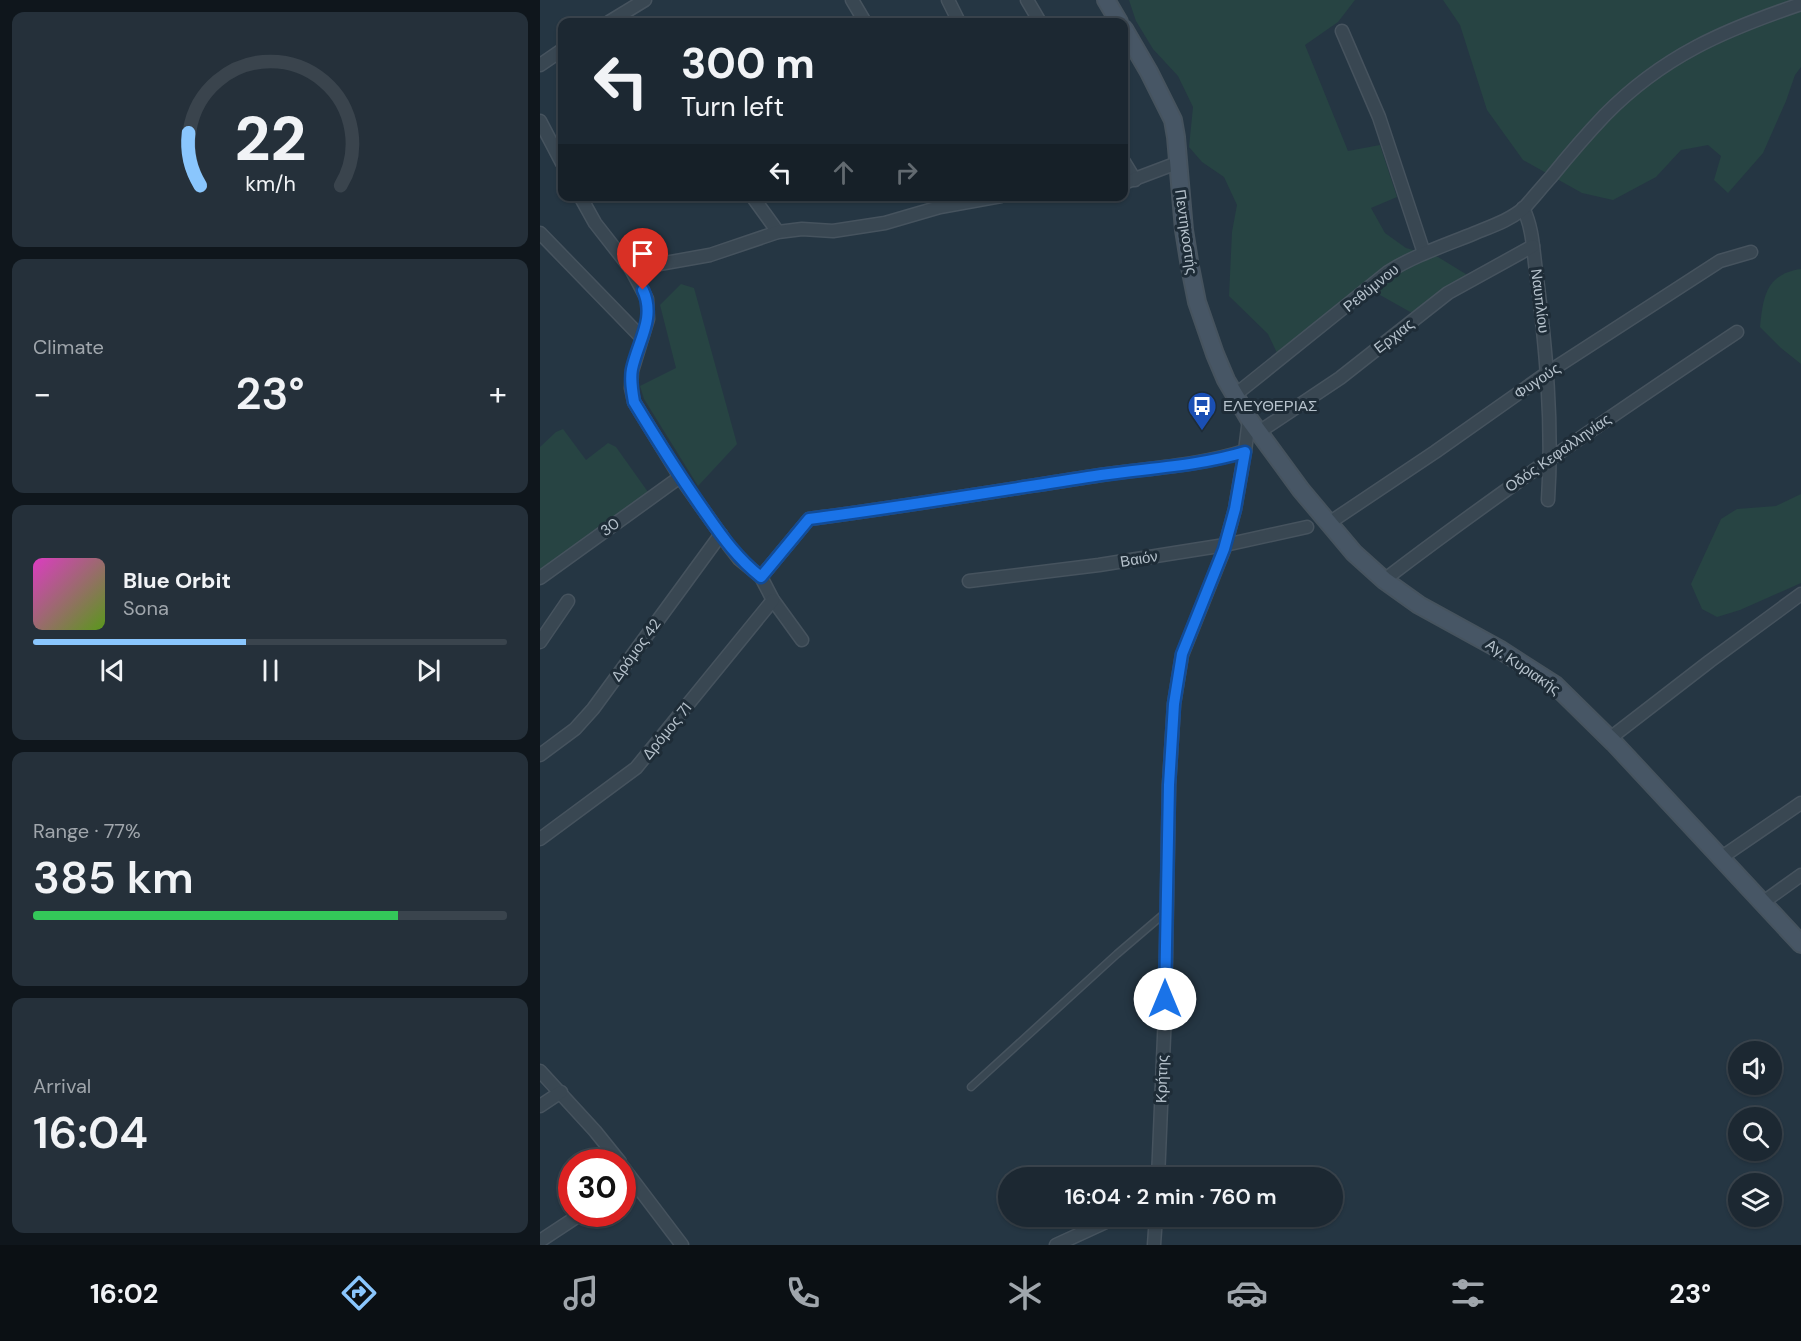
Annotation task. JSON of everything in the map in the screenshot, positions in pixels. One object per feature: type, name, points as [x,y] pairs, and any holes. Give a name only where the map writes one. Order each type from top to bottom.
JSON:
[{"type":"street","points":[[627,18],[645,0]]},
{"type":"street","points":[[852,0],[863,18]]},
{"type":"street","points":[[948,0],[957,18]]},
{"type":"street","points":[[1027,0],[1038,18]]},
{"type":"street","points":[[1106,0],[1117,18]]},
{"type":"street","name":"Ρεθύμνου","points":[[1235,395],[1388,272],[1424,253],[1506,220],[1523,208],[1604,116],[1626,94],[1656,70],[1683,52],[1711,38],[1801,4]]},
{"type":"street","points":[[1342,31],[1379,117],[1424,253]]},
{"type":"street","name":"Πεντηκοστής","points":[[1128,36],[1173,120],[1184,230],[1197,302],[1215,354],[1235,395],[1254,425]]},
{"type":"street","points":[[540,65],[558,53]]},
{"type":"street","points":[[540,121],[558,155]]},
{"type":"street","points":[[1129,181],[1178,163]]},
{"type":"street","points":[[583,201],[595,223],[631,269],[647,299],[648,319],[632,370],[631,388],[634,402],[680,477],[739,559],[761,577],[773,600],[802,640]]},
{"type":"street","points":[[756,201],[778,232]]},
{"type":"street","points":[[631,269],[710,255],[778,232],[802,229],[833,231],[885,223],[938,202]]},
{"type":"street","name":"Ναυπλίου","points":[[1523,208],[1530,228],[1542,311],[1551,458],[1548,500]]},
{"type":"street","points":[[540,234],[641,337]]},
{"type":"street","name":"Ερχιας","points":[[1254,425],[1340,378],[1448,293],[1533,246]]},
{"type":"street","name":"Φυγούς","points":[[1329,523],[1547,373],[1720,261],[1751,252]]},
{"type":"street","name":"Οδός Κεφαλληνίας","points":[[1384,580],[1551,458],[1737,332]]},
{"type":"street","name":"Κρήτης","points":[[1158,1167],[1165,1013],[1169,785],[1174,704],[1182,654],[1225,545],[1235,509],[1245,452],[1254,425]]},
{"type":"street","name":"Αγ. Κυριακής","points":[[1254,425],[1301,490],[1354,553],[1384,580],[1438,616],[1533,669],[1555,685],[1610,739],[1801,944]]},
{"type":"street","points":[[761,577],[809,519],[1217,460],[1245,452]]},
{"type":"street","name":"30","points":[[540,578],[680,477]]},
{"type":"street","name":"Βαιόν","points":[[969,581],[1098,565],[1225,545],[1307,527]]},
{"type":"street","name":"Δρόμος 42","points":[[540,755],[575,729],[593,709],[721,534]]},
{"type":"street","points":[[1610,739],[1801,594]]},
{"type":"street","name":"Δρόμος 71","points":[[540,839],[636,768],[773,600]]},
{"type":"street","points":[[540,642],[568,601]]},
{"type":"street","points":[[1722,857],[1801,803]]},
{"type":"street","points":[[1762,903],[1801,875]]},
{"type":"street","points":[[540,1071],[609,1149]]},
{"type":"street","points":[[540,1106],[561,1092]]},
{"type":"street","points":[[636,1193],[679,1244]]},
{"type":"street","points":[[540,1241],[561,1227]]},
{"type":"street","points":[[1056,1245],[1095,1227]]},
{"type":"street","points":[[1154,1245],[1155,1227]]},
{"type":"lane","points":[[971,1088],[1166,913]]},
{"type":"green space","points":[[1129,0],[1355,0],[1338,22],[1305,45],[1348,151],[1380,145],[1397,197],[1371,208],[1385,233],[1406,248],[1438,257],[1469,276],[1448,286],[1412,313],[1364,286],[1277,353],[1268,334],[1229,296],[1232,232],[1237,205],[1224,177],[1202,162],[1189,147],[1193,107],[1178,76],[1153,49],[1136,21]]},
{"type":"green space","points":[[1443,0],[1801,0],[1801,67],[1795,75],[1763,153],[1728,193],[1714,180],[1721,156],[1708,145],[1681,150],[1656,177],[1613,200],[1582,193],[1523,160],[1487,110],[1460,25]]},
{"type":"green space","points":[[1801,269],[1801,364],[1760,327],[1765,297],[1773,282],[1780,276]]},
{"type":"green space","points":[[681,284],[694,288],[737,444],[698,486],[644,399],[640,386],[676,368],[660,305]]},
{"type":"green space","points":[[563,429],[586,460],[608,443],[616,447],[648,492],[540,570],[540,447],[556,432]]},
{"type":"green space","points":[[1801,494],[1801,583],[1740,610],[1717,617],[1702,609],[1691,584],[1721,519],[1737,509],[1776,506]]},
{"type":"place","name":"ΕΛΕΥΘΕΡΙΑΣ","points":[[1202,432]]},
{"type":"route","points":[[643,290],[649,309],[632,370],[631,388],[634,402],[680,477],[729,546],[739,559],[761,577],[809,519],[1217,460],[1245,452],[1235,509],[1224,549],[1182,654],[1174,704],[1169,785],[1165,999]]}]
